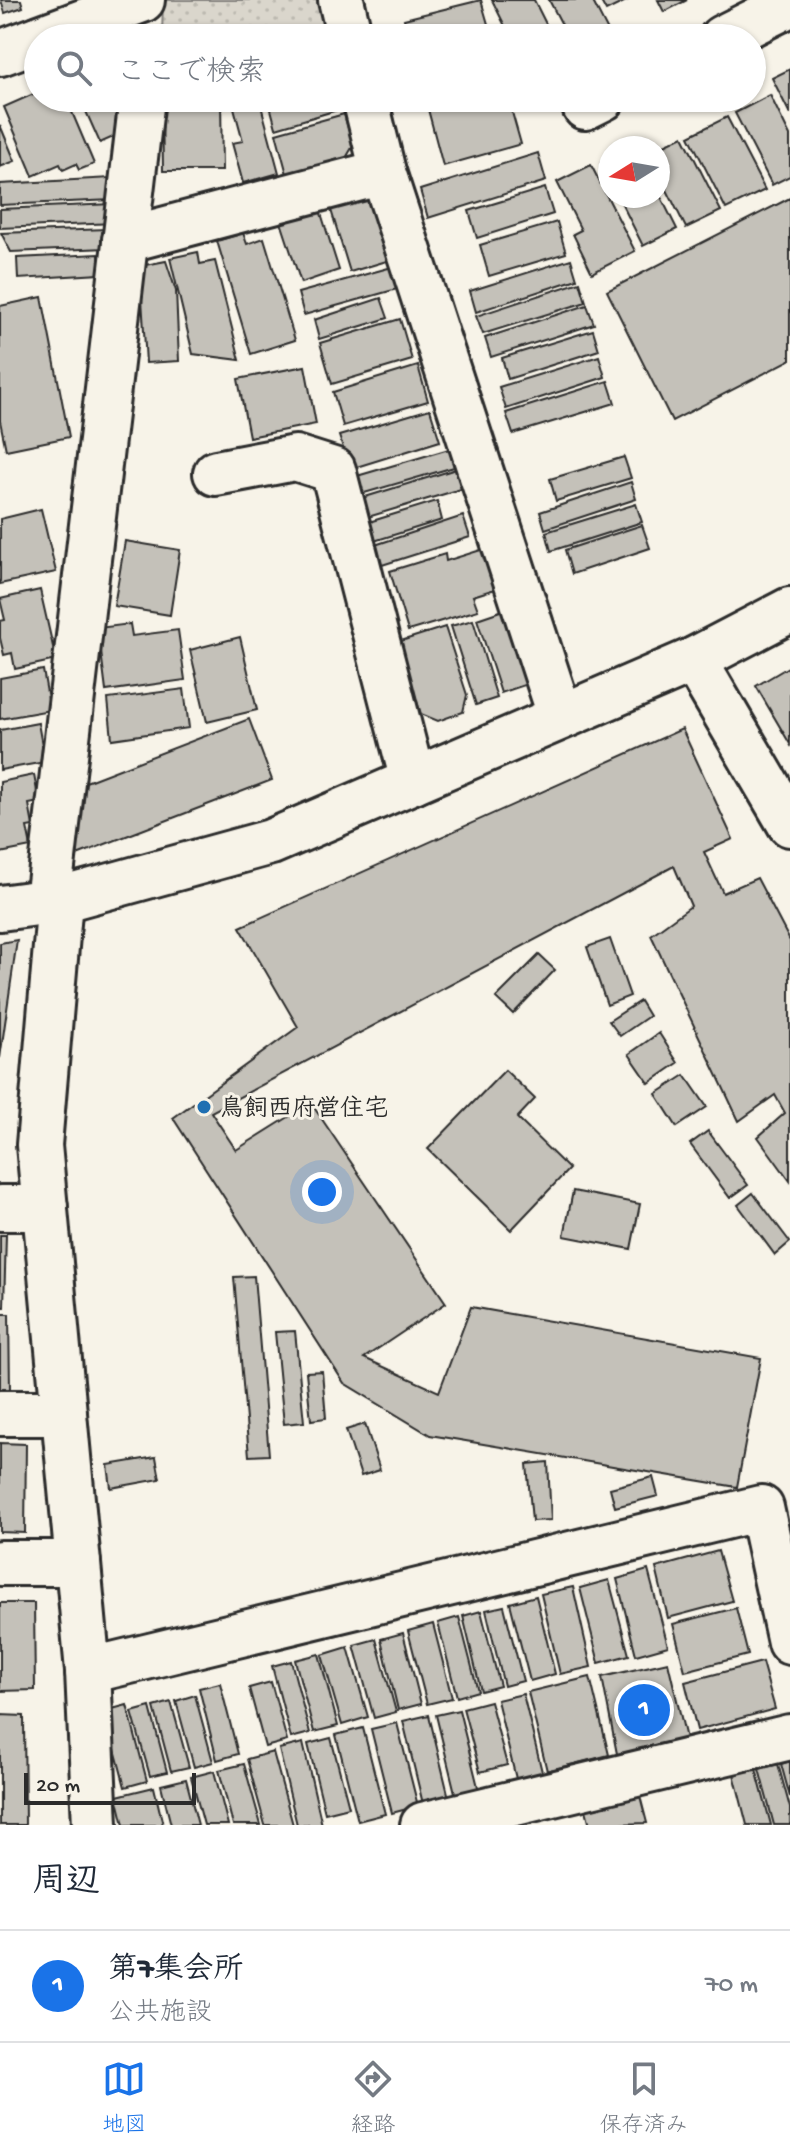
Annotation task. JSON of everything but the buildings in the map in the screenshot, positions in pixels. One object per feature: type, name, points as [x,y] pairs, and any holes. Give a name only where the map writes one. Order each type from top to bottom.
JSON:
[{"type":"street","points":[[77,24],[142,0]]},
{"type":"street","points":[[150,24],[153,0]]},
{"type":"street","points":[[341,0],[347,24]]},
{"type":"street","points":[[750,24],[790,4]]},
{"type":"street","points":[[0,53],[24,44]]},
{"type":"street","points":[[95,1825],[88,1671],[39,1145],[54,900],[140,112]]},
{"type":"street","points":[[368,112],[383,172],[560,715]]},
{"type":"street","points":[[125,240],[383,172]]},
{"type":"street","points":[[216,473],[295,458],[333,470],[413,781]]},
{"type":"street","points":[[0,908],[54,900],[271,842],[560,715],[694,660],[790,610]]},
{"type":"street","points":[[694,660],[790,824]]},
{"type":"street","points":[[0,1208],[45,1208]]},
{"type":"street","points":[[0,1413],[64,1413]]},
{"type":"street","points":[[88,1671],[775,1505],[790,1642]]},
{"type":"street","points":[[0,1563],[78,1563]]},
{"type":"street","points":[[423,1825],[790,1737]]},
{"type":"shaded area","points":[[163,0],[324,0],[332,24],[162,24]]},
{"type":"place","name":"鳥飼西府営住宅","points":[[204,1107]]},
{"type":"place","name":"第7集会所","points":[[644,1710]]}]
